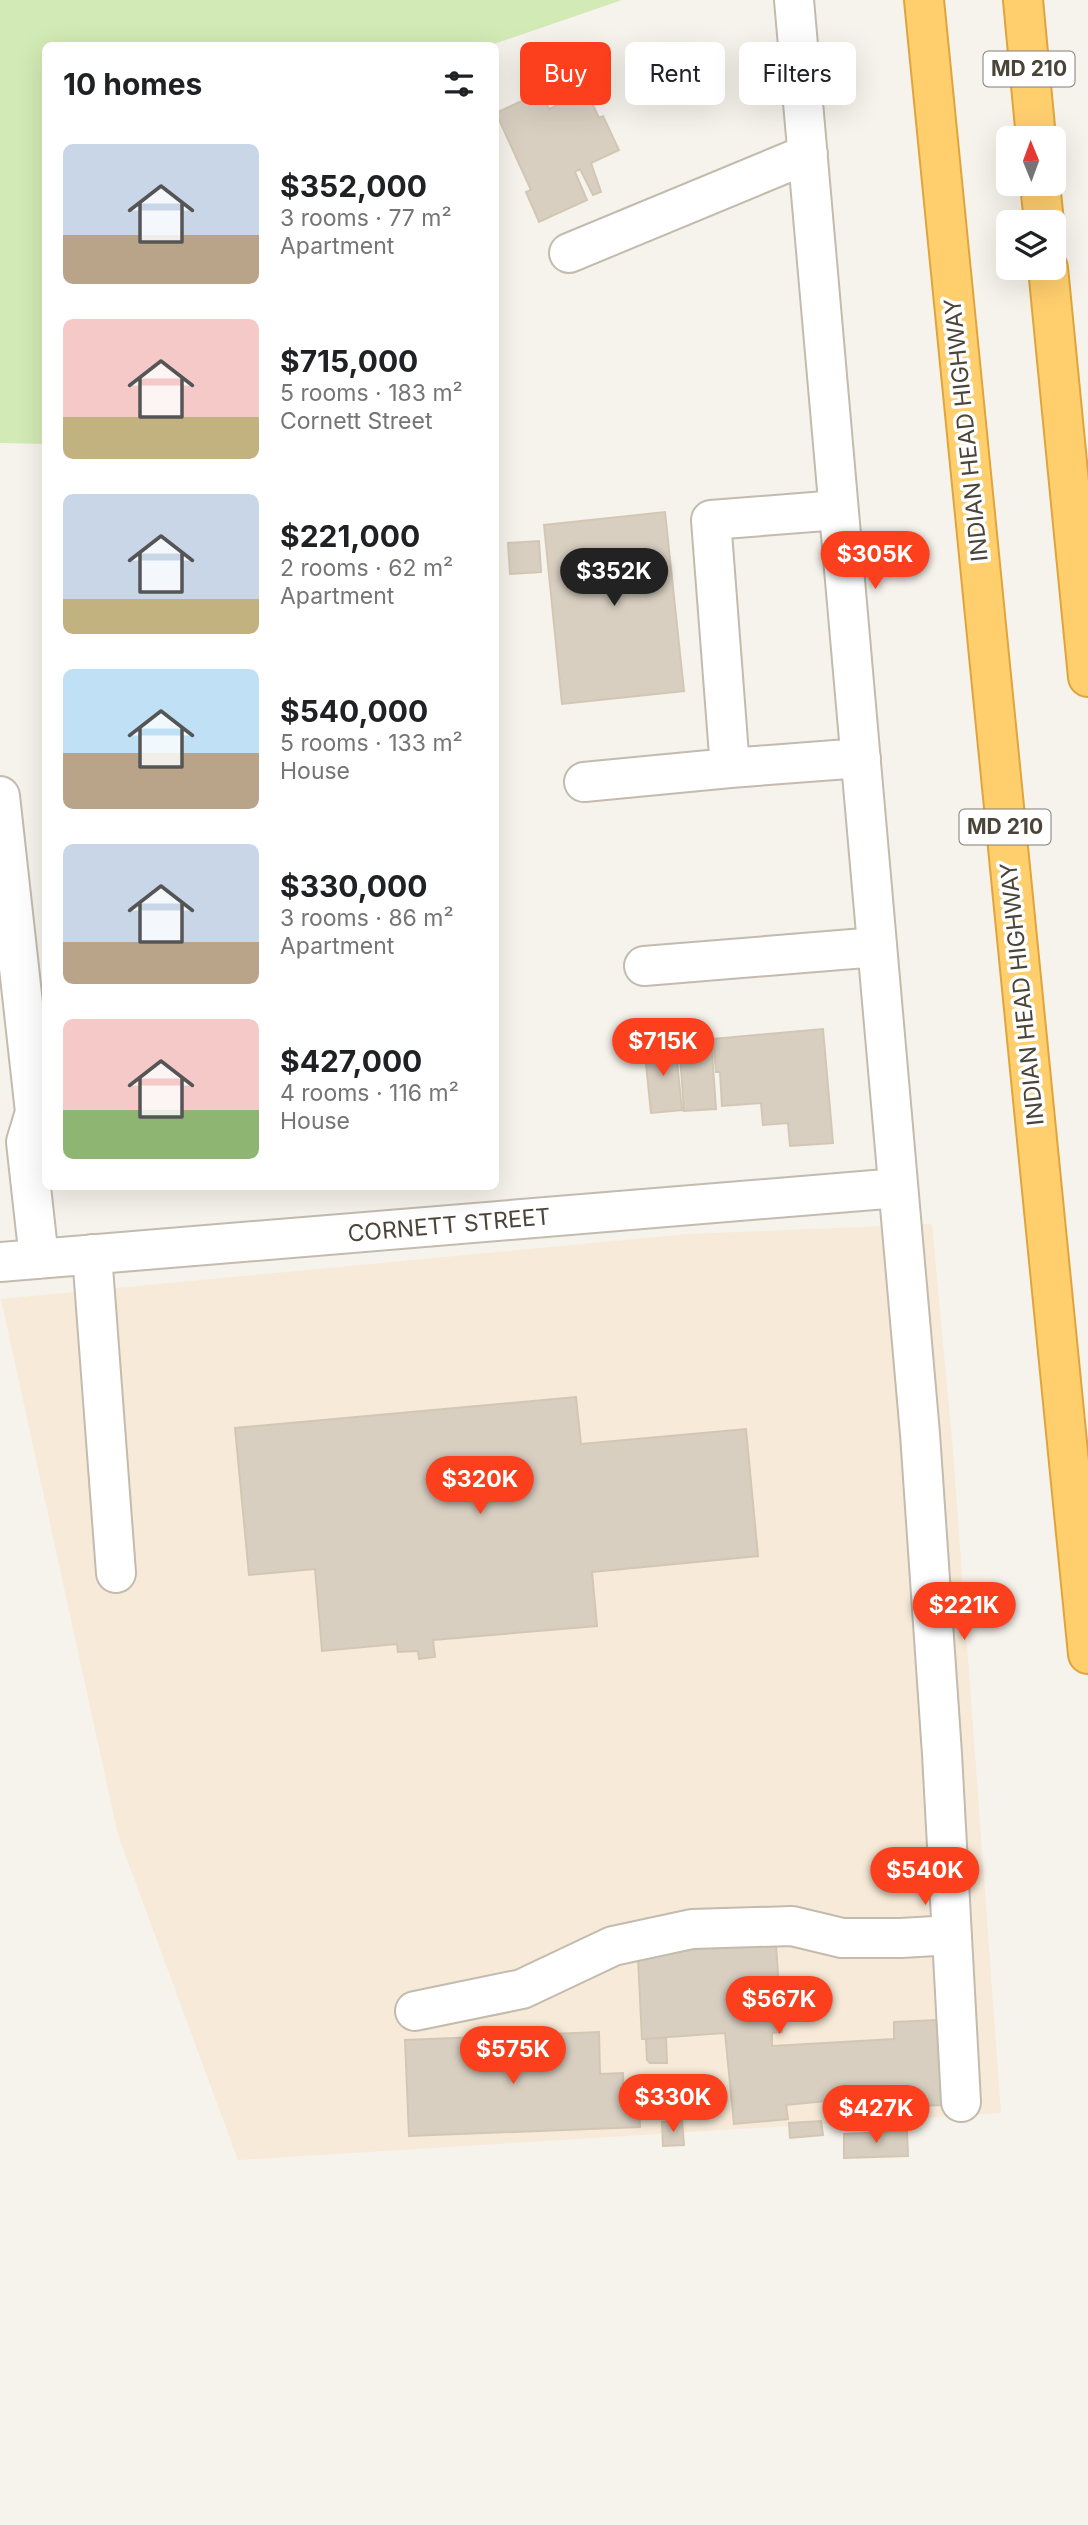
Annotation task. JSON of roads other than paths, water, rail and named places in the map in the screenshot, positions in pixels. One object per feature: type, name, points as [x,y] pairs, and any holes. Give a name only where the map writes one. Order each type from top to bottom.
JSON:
[{"type":"highway","name":"INDIAN HEAD HIGHWAY","points":[[924,0],[1088,1654]]},
{"type":"highway","name":"MD 210","points":[[1023,0],[1035,126]]},
{"type":"highway","points":[[1049,280],[1088,677]]},
{"type":"street","points":[[794,0],[920,1434],[961,2102]]},
{"type":"street","points":[[569,253],[808,154]]},
{"type":"street","points":[[730,768],[711,520],[838,510]]},
{"type":"street","points":[[584,782],[860,758]]},
{"type":"street","points":[[0,796],[35,1112],[13,1144],[39,1259]]},
{"type":"street","points":[[644,966],[877,947]]},
{"type":"street","name":"CORNETT STREET","points":[[0,1262],[898,1188]]},
{"type":"street","points":[[92,1254],[117,1573]]},
{"type":"street","points":[[415,2011],[522,1989],[613,1946],[692,1929],[792,1926],[842,1938],[952,1935]]}]
